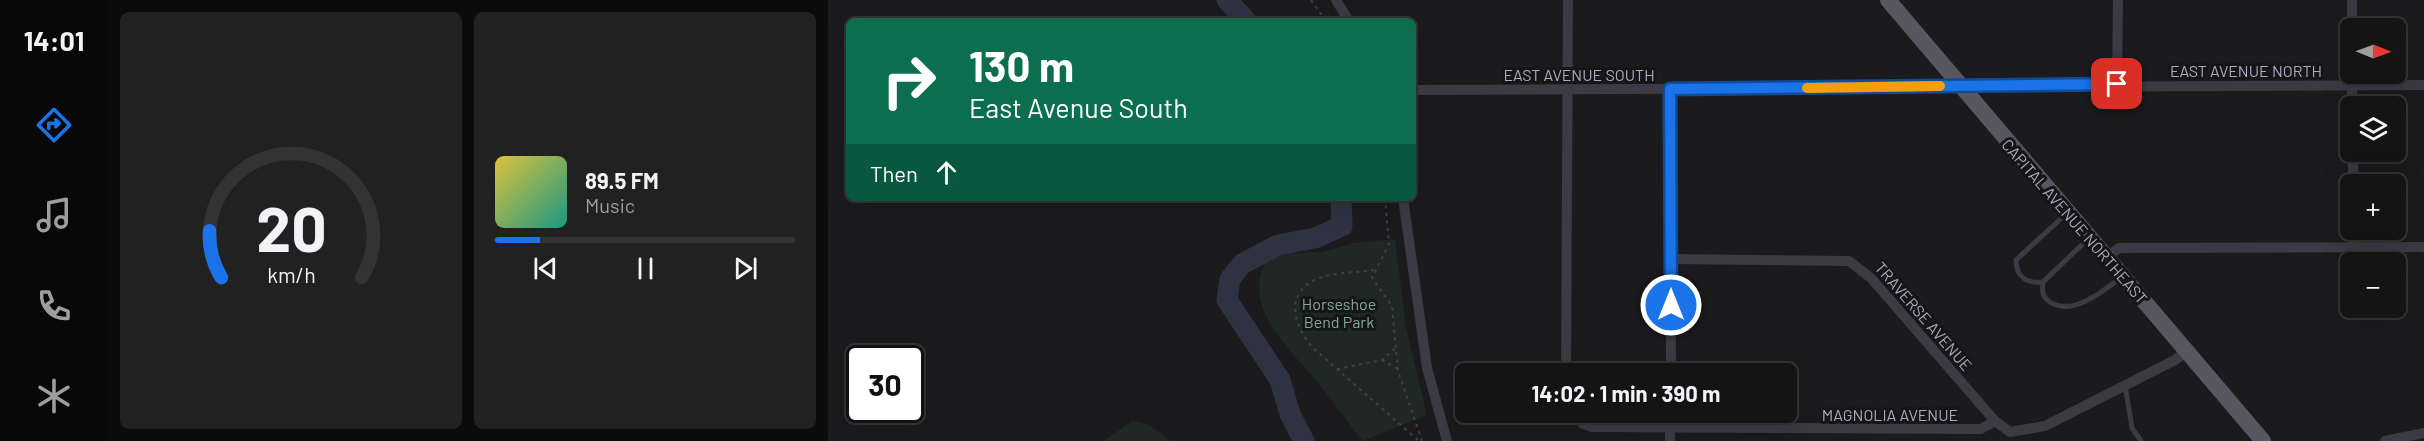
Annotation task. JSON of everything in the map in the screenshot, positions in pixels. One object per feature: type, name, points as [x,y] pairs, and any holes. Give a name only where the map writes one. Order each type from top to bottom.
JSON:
[{"type":"main road","name":"CAPITAL AVENUE NORTHEAST","points":[[1891,1],[1960,86],[2263,441]]},
{"type":"street","points":[[1336,0],[1347,18]]},
{"type":"street","points":[[1566,363],[1568,0]]},
{"type":"street","points":[[2117,84],[2118,0]]},
{"type":"street","points":[[2352,0],[2352,18]]},
{"type":"street","name":"EAST AVENUE NORTH","points":[[1960,86],[2340,79]]},
{"type":"street","name":"EAST AVENUE NORTH","points":[[2406,84],[2424,85]]},
{"type":"street","name":"EAST AVENUE SOUTH","points":[[1416,90],[1960,86]]},
{"type":"street","points":[[1670,89],[1671,363]]},
{"type":"street","points":[[1403,201],[1427,368],[1447,441]]},
{"type":"street","points":[[2353,240],[2353,247]]},
{"type":"street","points":[[2106,257],[2119,248],[2424,247]]},
{"type":"street","name":"TRAVERSE AVENUE","points":[[1671,259],[1849,261],[1871,278],[1995,421]]},
{"type":"street","points":[[1995,421],[2010,437],[2045,426],[2175,360],[2187,351]]},
{"type":"street","name":"MAGNOLIA AVENUE","points":[[1582,423],[1592,427],[1980,429],[1995,421]]},
{"type":"street","points":[[1670,423],[1670,441]]},
{"type":"street","points":[[1840,441],[1841,429]]},
{"type":"street","points":[[2385,441],[2424,433]]},
{"type":"lane","points":[[2068,212],[2016,260],[2016,268],[2024,280],[2032,283],[2043,282],[2090,237]]},
{"type":"lane","points":[[2043,282],[2042,292],[2045,299],[2055,305],[2068,306],[2080,303],[2101,292],[2123,276]]},
{"type":"lane","points":[[2125,385],[2132,428],[2140,441]]},
{"type":"path","points":[[1311,0],[1324,18]]},
{"type":"path","points":[[1385,201],[1389,244],[1372,278],[1392,306],[1398,369],[1420,441]]},
{"type":"path","points":[[1374,270],[1320,278],[1304,289],[1296,300],[1293,311],[1300,332],[1337,369],[1420,441]]},
{"type":"path","points":[[1337,369],[1382,360],[1396,347]]},
{"type":"path","points":[[1382,360],[1398,369]]},
{"type":"green space","name":"Horseshoe Bend Park","points":[[1395,239],[1406,327],[1427,415],[1362,441],[1271,324],[1263,307],[1259,290],[1261,272],[1271,254],[1321,252],[1354,243]]},
{"type":"green space","points":[[1132,421],[1147,424],[1171,441],[1103,441]]},
{"type":"waterway","points":[[1227,0],[1243,18]]},
{"type":"waterway","points":[[1304,441],[1290,414],[1280,380],[1227,300],[1230,279],[1242,264],[1278,245],[1315,238],[1342,226],[1341,201]]},
{"type":"slow traffic","points":[[1807,88],[1940,86]]},
{"type":"route","points":[[1671,305],[1670,89],[2117,84]]}]
